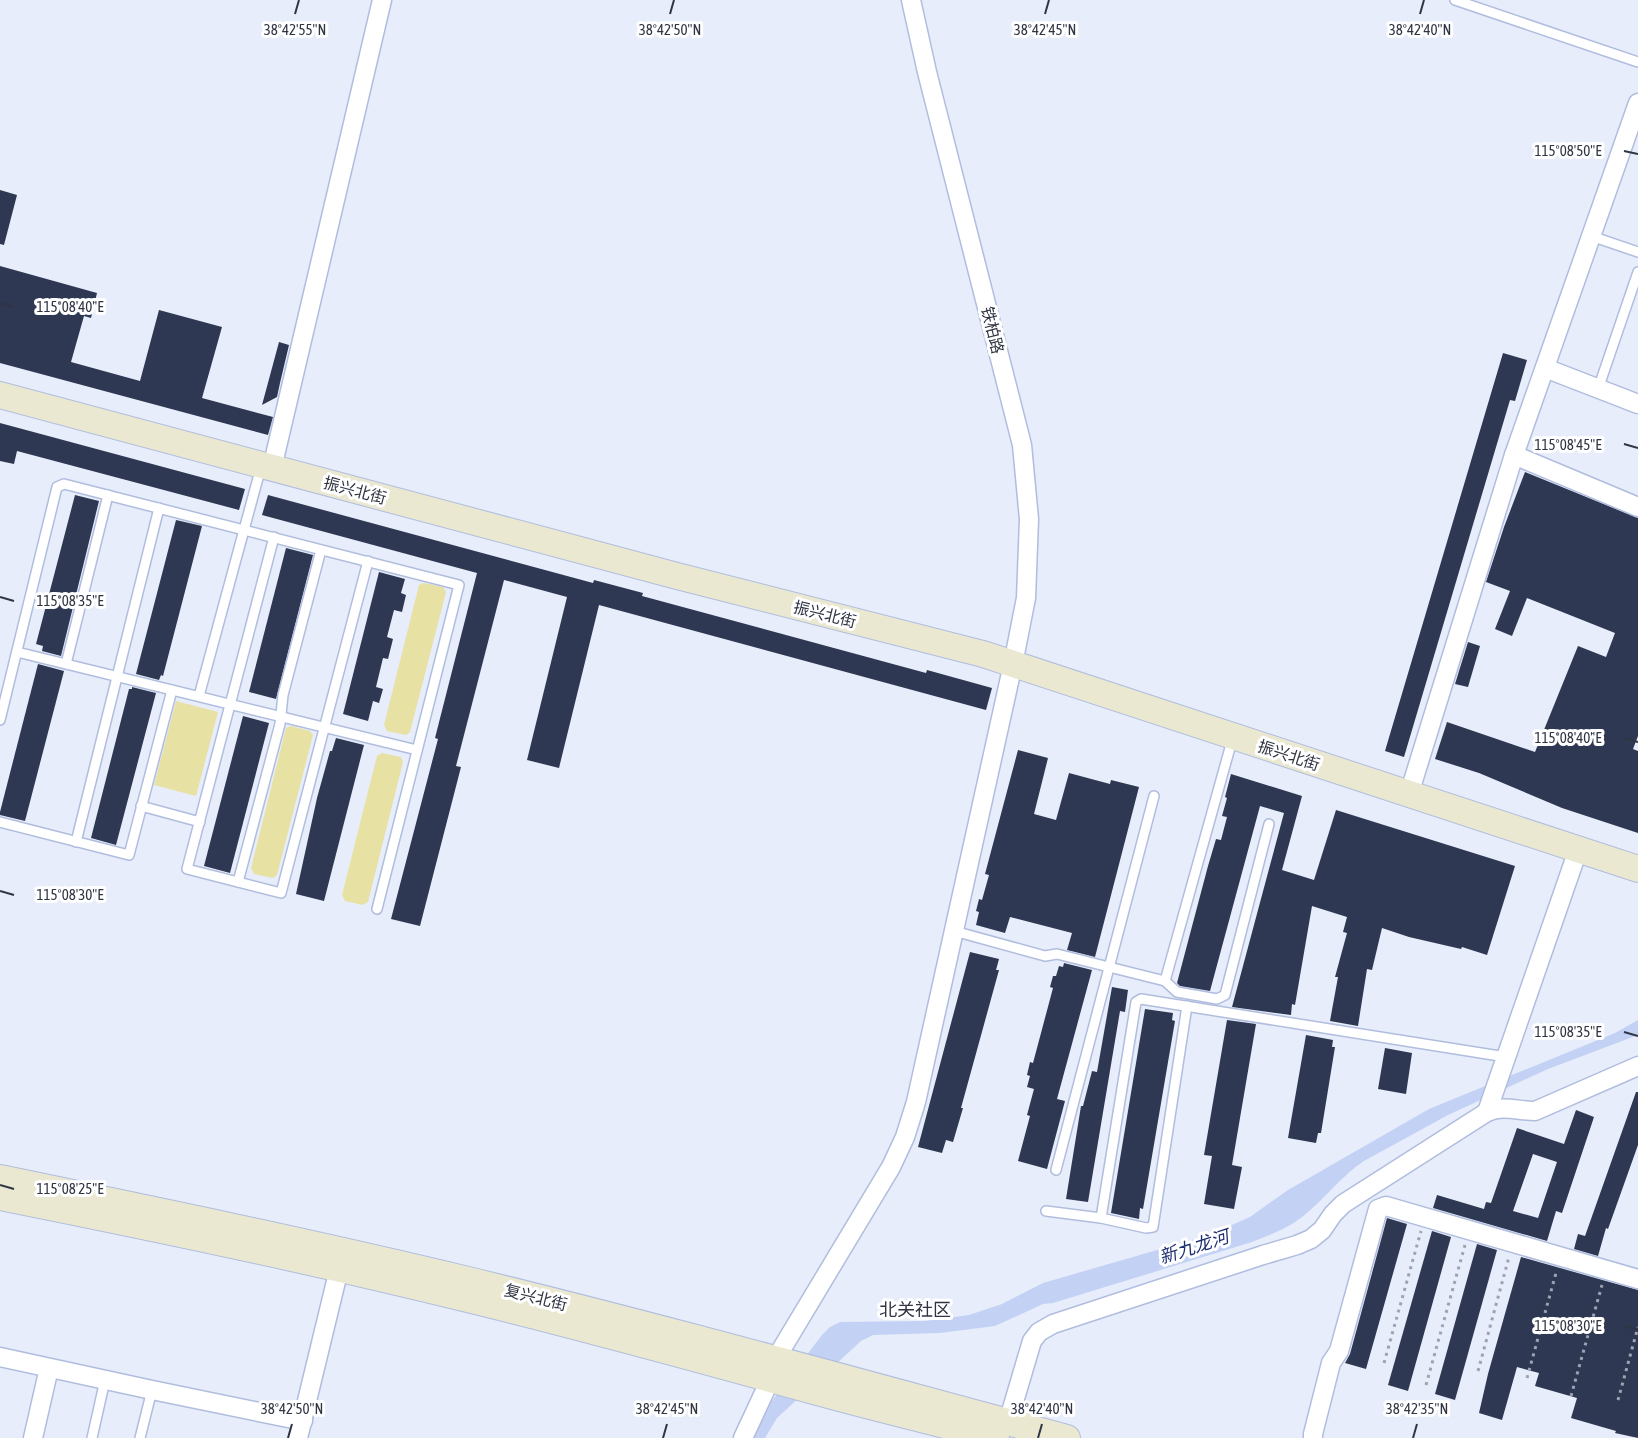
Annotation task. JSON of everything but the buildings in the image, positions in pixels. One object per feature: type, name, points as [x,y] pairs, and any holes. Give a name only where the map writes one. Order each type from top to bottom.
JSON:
[{"type":"main road","name":"振兴北街","points":[[0,395],[677,576],[983,654],[1638,869]]},
{"type":"main road","name":"复兴北街","points":[[0,1178],[370,1257],[567,1305],[778,1371],[1002,1430]]},
{"type":"main road","name":"复兴北街","points":[[0,1197],[339,1269],[563,1323],[778,1371]]},
{"type":"main road","name":"复兴北街","points":[[826,1384],[929,1430],[1002,1430],[1067,1438]]},
{"type":"street","points":[[266,466],[382,0]]},
{"type":"street","name":"铁柏路","points":[[742,1438],[891,1167],[905,1137],[916,1102],[1026,598],[1029,519],[1022,445],[927,72],[911,0]]},
{"type":"street","points":[[1409,794],[1514,455],[1638,102]]},
{"type":"street","points":[[1545,368],[1638,404]]},
{"type":"street","points":[[1514,455],[1638,507]]},
{"type":"street","points":[[1002,1430],[1032,1341],[1039,1332],[1053,1324],[1311,1239],[1322,1230],[1343,1204],[1489,1107],[1578,849]]},
{"type":"street","points":[[1489,1107],[1535,1111],[1638,1066]]},
{"type":"street","points":[[1313,1438],[1331,1362],[1339,1351],[1378,1209],[1386,1206],[1638,1279]]},
{"type":"street","points":[[0,1357],[152,1390],[301,1429],[339,1269]]},
{"type":"street","points":[[33,1438],[49,1368]]},
{"type":"lane","points":[[1455,0],[1638,62]]},
{"type":"lane","points":[[1591,236],[1638,252]]},
{"type":"lane","points":[[1598,389],[1638,272]]},
{"type":"lane","points":[[199,696],[244,530],[266,466]]},
{"type":"lane","points":[[0,720],[57,488],[64,484],[459,585],[376,909]]},
{"type":"lane","points":[[66,664],[108,495]]},
{"type":"lane","points":[[76,842],[159,508]]},
{"type":"lane","points":[[274,537],[187,869],[281,893],[368,561]]},
{"type":"lane","points":[[238,882],[321,549]]},
{"type":"lane","points":[[17,652],[417,750]]},
{"type":"lane","points":[[0,822],[129,855],[172,690]]},
{"type":"lane","points":[[1165,981],[1234,736]]},
{"type":"lane","points":[[1056,1170],[1154,796]]},
{"type":"lane","points":[[141,806],[200,822]]},
{"type":"lane","points":[[954,931],[1045,956],[1057,954],[1165,981],[1177,992],[1217,999],[1225,995],[1269,824]]},
{"type":"lane","points":[[1101,1218],[1136,1002],[1141,999],[1504,1063]]},
{"type":"lane","points":[[1046,1211],[1101,1218],[1146,1228],[1153,1227],[1187,1006]]},
{"type":"lane","points":[[92,1438],[105,1380]]},
{"type":"lane","points":[[140,1438],[152,1390]]},
{"type":"path","points":[[1384,1363],[1425,1218]]},
{"type":"path","points":[[1426,1384],[1469,1230]]},
{"type":"path","points":[[1478,1371],[1513,1243]]},
{"type":"path","points":[[1527,1378],[1561,1256]]},
{"type":"path","points":[[1571,1396],[1606,1270]]},
{"type":"path","points":[[1618,1400],[1638,1327]]},
{"type":"shaded area","points":[[424,583],[443,587],[446,592],[410,732],[406,735],[387,731],[384,725],[419,585]]},
{"type":"shaded area","points":[[176,701],[218,712],[196,796],[154,785]]},
{"type":"shaded area","points":[[291,726],[310,731],[313,735],[277,875],[273,878],[254,874],[251,868],[286,728]]},
{"type":"shaded area","points":[[382,753],[401,757],[403,762],[368,902],[363,905],[345,901],[342,895],[377,756]]},
{"type":"water","name":"新九龙河","points":[[1638,1020],[1638,1035],[1548,1069],[1448,1115],[1364,1161],[1302,1217],[1252,1242],[1053,1303],[1043,1304],[995,1326],[940,1333],[873,1335],[861,1341],[777,1418],[765,1438],[749,1438],[756,1422],[822,1335],[830,1327],[840,1322],[925,1321],[969,1315],[1002,1304],[1043,1283],[1209,1235],[1250,1217],[1288,1190],[1429,1109],[1615,1033]]},
{"type":"district","name":"北关社区","points":[[915,1310]]}]
